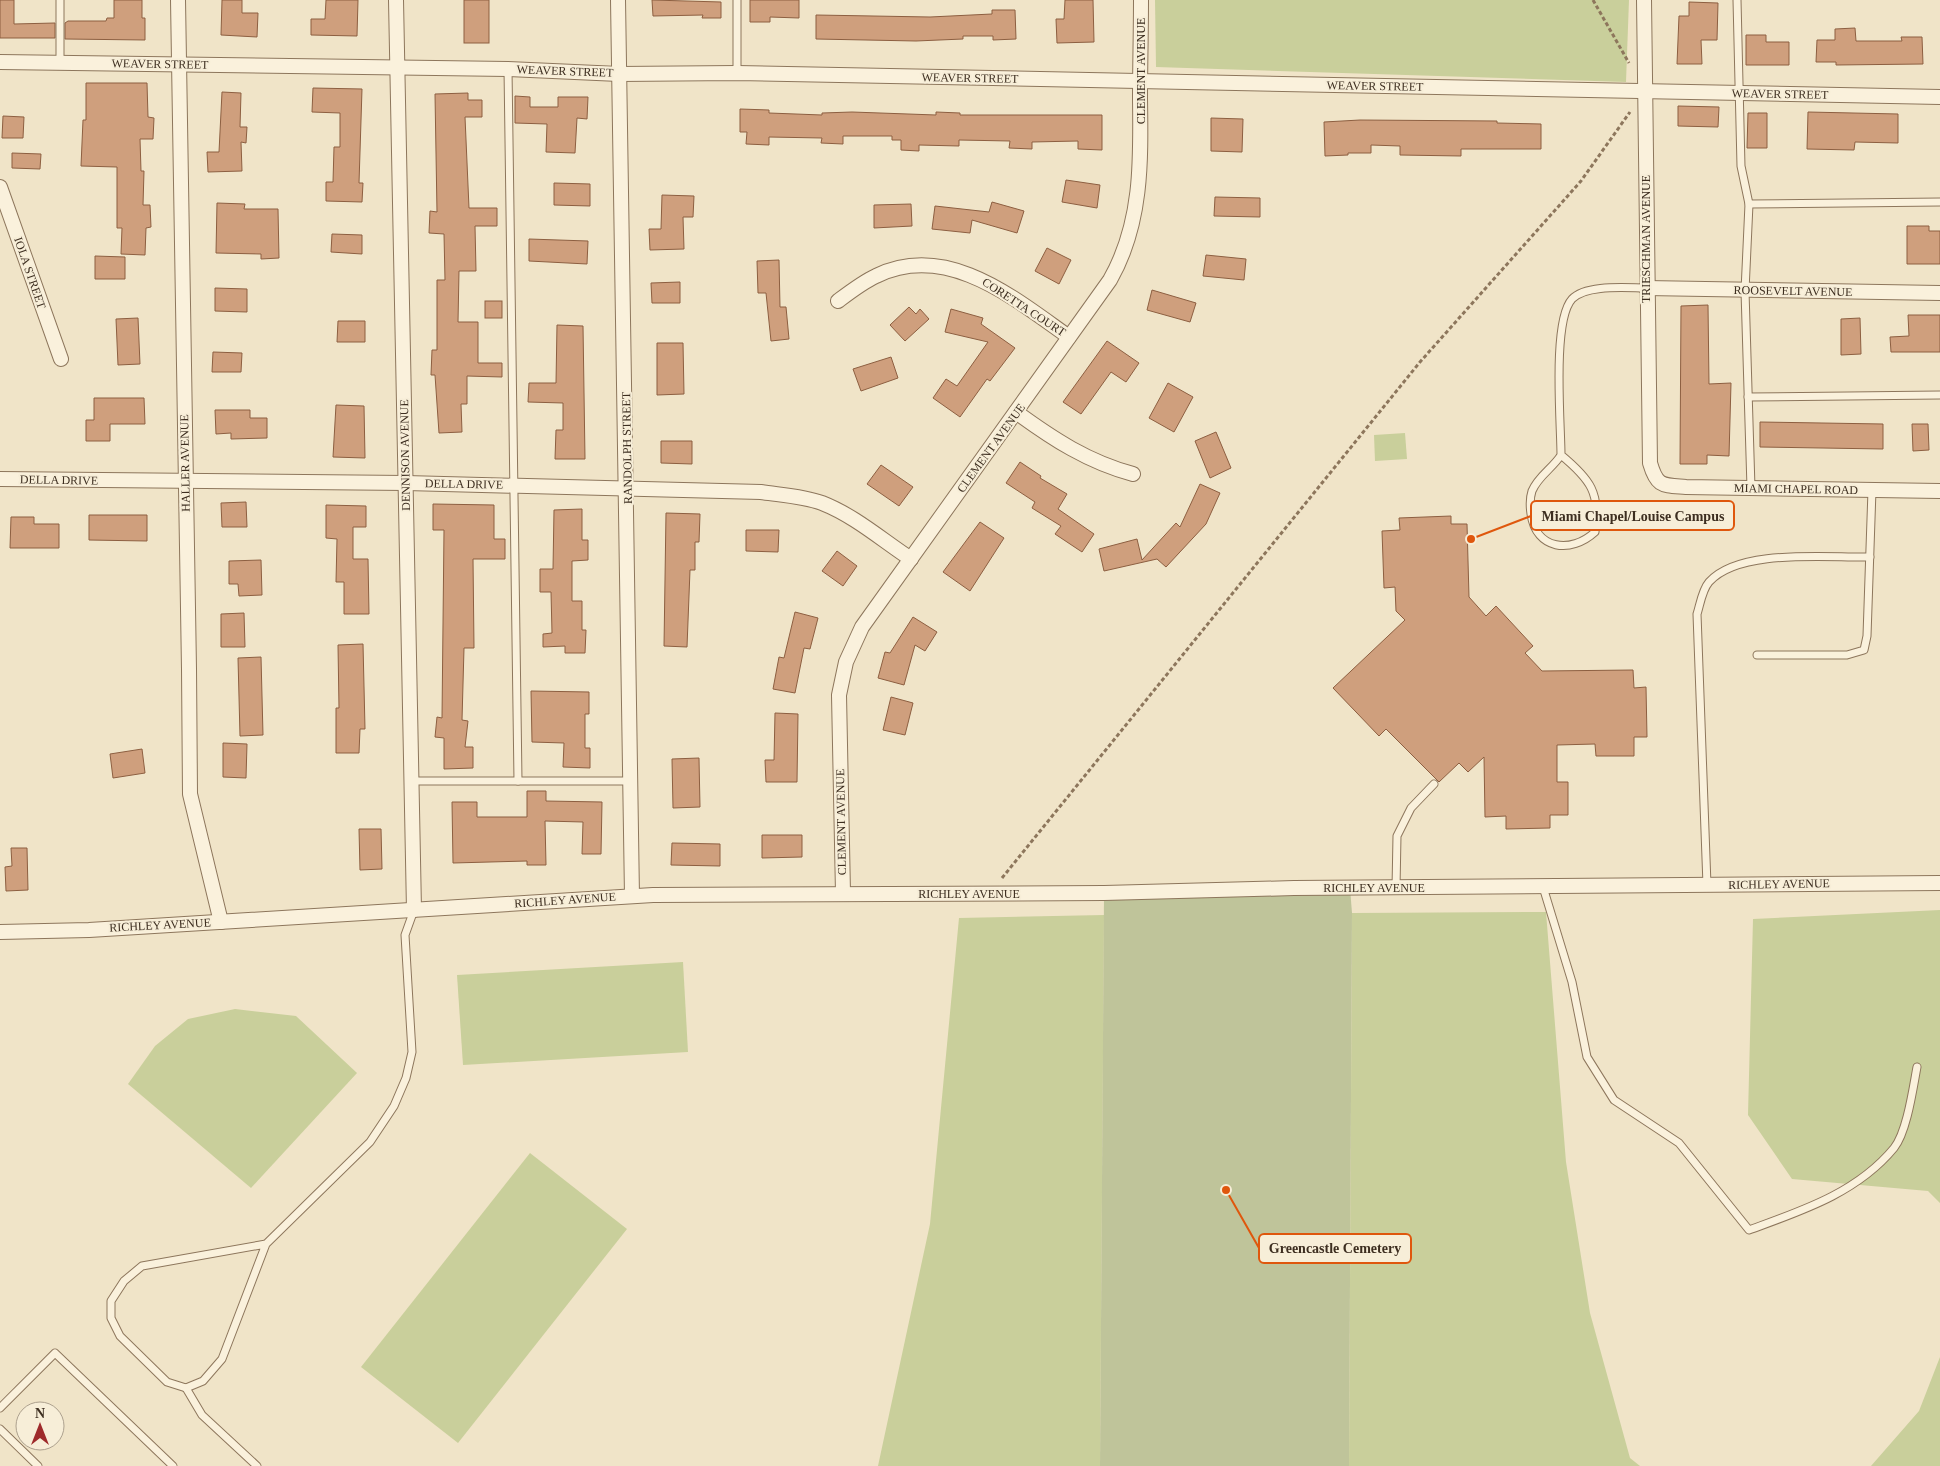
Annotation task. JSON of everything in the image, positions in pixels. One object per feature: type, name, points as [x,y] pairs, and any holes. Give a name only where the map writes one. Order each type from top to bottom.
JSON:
[{"type":"street","name":"HALLER AVENUE","points":[[178,0],[190,785],[193,810],[221,922]]},
{"type":"street","name":"DENNISON AVENUE","points":[[396,0],[414,910]]},
{"type":"street","name":"RANDOLPH STREET","points":[[618,0],[632,896]]},
{"type":"street","name":"CLEMENT AVENUE","points":[[843,893],[838,711],[846,662],[862,628],[1110,280],[1122,258],[1131,232],[1140,172],[1140,0]]},
{"type":"street","name":"TRIESCHMAN AVENUE","points":[[1644,0],[1646,288],[1650,463],[1655,478]]},
{"type":"street","name":"WEAVER STREET","points":[[0,62],[508,69],[619,74],[736,73],[1940,97]]},
{"type":"street","name":"IOLA STREET","points":[[0,187],[61,358]]},
{"type":"street","name":"CORETTA COURT","points":[[838,301],[876,276],[892,270],[917,266],[953,270],[994,286],[1069,337]]},
{"type":"street","name":"ROOSEVELT AVENUE","points":[[1646,288],[1940,293]]},
{"type":"street","points":[[1016,412],[1057,442],[1101,464],[1132,474]]},
{"type":"street","name":"MIAMI CHAPEL ROAD","points":[[1655,478],[1664,485],[1686,488],[1940,491]]},
{"type":"street","name":"DELLA DRIVE","points":[[0,479],[406,483],[761,492],[799,497],[823,504],[846,516],[911,559]]},
{"type":"street","name":"RICHLEY AVENUE","points":[[0,932],[221,922],[632,896],[843,893],[989,894],[1940,883]]},
{"type":"lane","points":[[60,0],[60,63]]},
{"type":"lane","points":[[736,0],[736,73]]},
{"type":"lane","points":[[1737,0],[1741,166],[1749,204],[1745,290],[1751,488]]},
{"type":"lane","points":[[508,69],[512,485],[518,781]]},
{"type":"lane","points":[[1749,204],[1940,202]]},
{"type":"lane","points":[[1561,455],[1584,477],[1598,502],[1595,532],[1585,542],[1569,546],[1556,546],[1544,539],[1533,525],[1530,508],[1532,492],[1540,478],[1554,466],[1561,455],[1559,355],[1561,329],[1572,299],[1584,292],[1603,288],[1646,288]]},
{"type":"lane","points":[[1748,397],[1940,395]]},
{"type":"lane","points":[[1758,655],[1847,655],[1864,650],[1867,636],[1872,490]]},
{"type":"lane","points":[[1708,885],[1698,614],[1708,583],[1723,569],[1762,558],[1870,557]]},
{"type":"lane","points":[[410,781],[631,781]]},
{"type":"lane","points":[[1396,888],[1397,836],[1411,808],[1434,784]]},
{"type":"lane","points":[[1543,887],[1572,982],[1587,1057],[1614,1100],[1679,1143],[1749,1230],[1824,1202],[1860,1178],[1895,1147],[1910,1108],[1917,1067]]},
{"type":"lane","points":[[266,1244],[142,1266],[124,1281],[111,1301],[111,1318],[120,1336],[167,1382],[186,1388],[203,1381],[222,1359],[266,1244],[370,1142],[394,1106],[406,1078],[412,1052],[405,935],[414,910]]},
{"type":"lane","points":[[0,1408],[55,1352],[173,1466]]},
{"type":"lane","points":[[186,1388],[202,1415],[257,1466]]},
{"type":"lane","points":[[0,1429],[38,1466]]},
{"type":"path","points":[[1593,0],[1631,66]]},
{"type":"path","points":[[989,894],[1420,362],[1581,181],[1646,91]]},
{"type":"green space","points":[[1155,0],[1629,0],[1626,82],[1156,67]]},
{"type":"green space","points":[[1405,433],[1407,459],[1375,461],[1374,435]]},
{"type":"green space","points":[[1350,888],[1352,913],[1349,1466],[1100,1466],[1104,893]]},
{"type":"green space","points":[[1940,910],[1940,1203],[1928,1191],[1792,1179],[1748,1115],[1753,919]]},
{"type":"green space","points":[[1546,912],[1566,1162],[1590,1313],[1630,1458],[1640,1466],[1349,1466],[1352,913]]},
{"type":"green space","points":[[1104,915],[1100,1466],[878,1466],[930,1224],[959,918]]},
{"type":"green space","points":[[683,962],[688,1052],[463,1065],[457,975]]},
{"type":"green space","points":[[235,1009],[296,1016],[357,1073],[251,1188],[128,1084],[155,1046],[188,1019]]},
{"type":"green space","points":[[530,1153],[627,1229],[458,1443],[361,1367]]},
{"type":"green space","points":[[1940,1357],[1940,1466],[1871,1466],[1919,1411]]},
{"type":"building","points":[[0,0],[14,0],[14,24],[55,23],[55,38],[0,38]]},
{"type":"building","points":[[114,0],[142,0],[142,18],[145,18],[145,40],[65,39],[65,23],[68,21],[106,21],[107,18],[114,18]]},
{"type":"building","points":[[222,0],[242,0],[242,13],[258,13],[257,37],[221,35]]},
{"type":"building","points":[[326,0],[358,0],[357,36],[311,35],[311,19],[325,19]]},
{"type":"building","points":[[464,0],[489,0],[489,43],[464,43]]},
{"type":"building","points":[[652,0],[721,2],[721,18],[702,18],[703,15],[653,16]]},
{"type":"building","points":[[750,0],[799,0],[799,18],[770,17],[770,22],[750,22]]},
{"type":"building","points":[[1065,0],[1093,0],[1094,42],[1057,43],[1056,19],[1064,19]]},
{"type":"building","points":[[1689,2],[1718,3],[1717,40],[1701,40],[1702,64],[1677,64],[1679,16],[1689,16]]},
{"type":"building","points":[[992,10],[1015,10],[1016,39],[993,40],[993,36],[963,36],[963,39],[916,41],[816,39],[816,15],[930,17],[992,14]]},
{"type":"building","points":[[1855,28],[1856,41],[1902,41],[1901,37],[1922,37],[1923,64],[1836,65],[1836,62],[1816,62],[1817,40],[1835,40],[1835,29]]},
{"type":"building","points":[[1746,35],[1766,35],[1766,42],[1789,42],[1789,65],[1746,65]]},
{"type":"building","points":[[86,83],[147,83],[148,117],[154,118],[153,139],[140,139],[141,171],[144,171],[143,205],[150,205],[151,227],[146,228],[145,255],[121,254],[122,228],[117,228],[117,167],[81,166],[83,120],[86,120]]},
{"type":"building","points":[[313,88],[362,89],[359,183],[363,183],[362,202],[326,201],[326,182],[333,182],[334,147],[340,147],[340,113],[312,112]]},
{"type":"building","points":[[222,92],[241,93],[240,127],[247,127],[246,143],[241,142],[242,171],[208,172],[207,152],[219,152]]},
{"type":"building","points":[[468,93],[468,100],[482,100],[482,117],[465,117],[469,208],[497,208],[497,226],[475,226],[476,271],[459,271],[458,322],[478,322],[478,363],[502,363],[502,377],[467,376],[467,404],[461,404],[462,432],[439,433],[435,375],[431,375],[432,350],[437,350],[437,280],[445,280],[444,234],[429,233],[430,211],[437,212],[435,94]]},
{"type":"building","points":[[515,96],[530,97],[530,107],[558,107],[558,97],[588,97],[587,119],[577,118],[575,153],[546,152],[547,124],[515,123]]},
{"type":"building","points":[[1678,106],[1719,107],[1718,127],[1678,126]]},
{"type":"building","points":[[740,109],[769,110],[769,113],[822,115],[822,113],[852,112],[936,115],[936,112],[960,113],[960,115],[1102,115],[1102,150],[1078,149],[1078,141],[1032,142],[1032,149],[1009,148],[1010,141],[959,140],[959,146],[919,145],[919,151],[901,150],[901,140],[892,140],[892,136],[843,136],[843,144],[821,143],[822,138],[769,137],[769,145],[746,144],[747,132],[740,132]]},
{"type":"building","points":[[1808,112],[1898,114],[1898,143],[1855,142],[1854,150],[1807,149]]},
{"type":"building","points":[[1748,113],[1767,113],[1767,148],[1747,148]]},
{"type":"building","points":[[3,116],[24,117],[23,138],[2,138]]},
{"type":"building","points":[[1211,118],[1243,119],[1242,152],[1211,151]]},
{"type":"building","points":[[1360,120],[1497,121],[1497,123],[1541,124],[1541,149],[1461,149],[1461,156],[1400,155],[1400,146],[1371,145],[1371,153],[1325,156],[1324,122]]},
{"type":"building","points":[[12,153],[41,154],[40,169],[12,168]]},
{"type":"building","points":[[1066,180],[1100,185],[1097,208],[1062,202]]},
{"type":"building","points":[[554,183],[590,184],[590,206],[554,205]]},
{"type":"building","points":[[662,195],[694,196],[693,217],[683,217],[684,249],[650,250],[649,229],[661,229]]},
{"type":"building","points":[[1215,197],[1260,198],[1260,217],[1214,216]]},
{"type":"building","points":[[992,202],[1024,211],[1017,233],[972,220],[970,233],[932,229],[935,206],[989,212]]},
{"type":"building","points":[[217,203],[245,204],[244,209],[278,209],[279,258],[261,259],[261,254],[216,253]]},
{"type":"building","points":[[911,204],[912,226],[874,228],[874,205]]},
{"type":"building","points":[[1907,226],[1929,226],[1929,231],[1940,231],[1940,264],[1907,264]]},
{"type":"building","points":[[332,234],[362,235],[362,254],[331,252]]},
{"type":"building","points":[[529,239],[588,241],[587,264],[529,261]]},
{"type":"building","points":[[1047,248],[1071,260],[1059,284],[1035,271]]},
{"type":"building","points":[[1206,255],[1246,259],[1244,280],[1203,276]]},
{"type":"building","points":[[95,256],[125,257],[125,279],[95,279]]},
{"type":"building","points":[[779,260],[780,307],[786,307],[789,339],[771,341],[766,293],[758,293],[757,261]]},
{"type":"building","points":[[680,282],[680,303],[652,303],[651,283]]},
{"type":"building","points":[[215,288],[247,289],[247,312],[215,311]]},
{"type":"building","points":[[1152,290],[1196,303],[1190,322],[1147,310]]},
{"type":"building","points":[[485,301],[502,301],[502,318],[485,318]]},
{"type":"building","points":[[1708,305],[1709,384],[1731,383],[1729,456],[1707,455],[1707,464],[1680,464],[1681,306]]},
{"type":"building","points":[[909,307],[916,314],[920,309],[929,319],[905,341],[890,325]]},
{"type":"building","points":[[951,309],[983,318],[981,324],[1015,348],[990,381],[987,379],[960,417],[933,398],[946,379],[957,386],[988,342],[945,332]]},
{"type":"building","points":[[1908,315],[1940,315],[1940,352],[1891,352],[1890,337],[1909,336]]},
{"type":"building","points":[[138,318],[140,364],[118,365],[116,319]]},
{"type":"building","points":[[1860,318],[1861,354],[1841,355],[1841,319]]},
{"type":"building","points":[[338,321],[365,321],[365,342],[337,342]]},
{"type":"building","points":[[557,325],[583,326],[585,459],[555,459],[556,430],[563,430],[563,403],[528,402],[529,383],[556,383]]},
{"type":"building","points":[[1107,341],[1139,363],[1126,382],[1111,372],[1081,414],[1063,402]]},
{"type":"building","points":[[657,343],[683,343],[684,394],[657,395]]},
{"type":"building","points":[[213,352],[242,353],[241,372],[212,372]]},
{"type":"building","points":[[891,357],[898,378],[861,391],[853,369]]},
{"type":"building","points":[[1168,383],[1193,397],[1174,432],[1149,418]]},
{"type":"building","points":[[94,398],[144,398],[145,424],[110,424],[110,441],[86,441],[86,420],[94,420]]},
{"type":"building","points":[[336,405],[364,406],[365,458],[333,457]]},
{"type":"building","points":[[215,410],[250,410],[250,418],[267,418],[267,438],[231,439],[231,433],[216,434]]},
{"type":"building","points":[[1760,422],[1883,424],[1883,449],[1760,447]]},
{"type":"building","points":[[1912,424],[1928,424],[1929,450],[1913,451]]},
{"type":"building","points":[[1216,432],[1231,468],[1210,478],[1195,441]]},
{"type":"building","points":[[661,441],[692,441],[692,464],[661,463]]},
{"type":"building","points":[[1020,462],[1041,476],[1040,478],[1067,494],[1058,509],[1094,534],[1082,552],[1055,534],[1061,526],[1032,508],[1035,502],[1006,483]]},
{"type":"building","points":[[881,465],[913,487],[899,506],[867,484]]},
{"type":"building","points":[[1200,484],[1220,493],[1206,524],[1166,567],[1157,559],[1104,571],[1099,549],[1137,539],[1142,560],[1176,523],[1180,527]]},
{"type":"building","points":[[246,502],[247,527],[222,527],[221,503]]},
{"type":"building","points":[[433,504],[494,505],[494,539],[505,539],[505,559],[473,559],[474,648],[464,648],[462,720],[468,721],[465,747],[473,747],[473,768],[444,769],[444,738],[435,737],[437,717],[442,718],[444,530],[433,530]]},
{"type":"building","points":[[326,505],[366,506],[366,527],[353,527],[353,559],[368,559],[369,614],[344,614],[344,582],[336,582],[337,539],[326,538]]},
{"type":"building","points":[[582,509],[582,540],[588,540],[588,560],[572,561],[572,601],[582,601],[582,630],[586,630],[585,653],[565,653],[565,646],[543,647],[543,634],[552,633],[551,592],[540,592],[540,569],[553,569],[554,510]]},
{"type":"building","points":[[666,513],[700,514],[699,542],[695,542],[695,570],[690,570],[687,647],[664,646]]},
{"type":"building","points":[[89,515],[147,515],[147,541],[89,540]]},
{"type":"building","points":[[1451,516],[1451,524],[1467,524],[1469,597],[1486,616],[1496,606],[1533,646],[1525,653],[1542,671],[1633,670],[1634,688],[1646,687],[1647,737],[1634,737],[1634,756],[1596,756],[1595,744],[1557,745],[1557,782],[1568,782],[1568,815],[1550,815],[1550,828],[1506,829],[1506,816],[1485,817],[1484,757],[1468,772],[1459,763],[1439,782],[1386,729],[1379,736],[1333,688],[1405,620],[1396,611],[1395,587],[1384,588],[1382,531],[1400,530],[1399,518]]},
{"type":"building","points":[[11,517],[34,517],[34,524],[59,524],[59,548],[10,548]]},
{"type":"building","points":[[980,522],[1004,538],[970,591],[943,572]]},
{"type":"building","points":[[746,530],[779,530],[778,552],[746,551]]},
{"type":"building","points":[[837,551],[857,566],[843,586],[822,571]]},
{"type":"building","points":[[261,560],[262,595],[239,596],[238,584],[229,584],[229,561]]},
{"type":"building","points":[[795,612],[818,618],[810,649],[804,648],[795,693],[773,689],[779,657],[784,658]]},
{"type":"building","points":[[244,613],[245,647],[221,647],[221,614]]},
{"type":"building","points":[[913,617],[937,632],[925,651],[915,645],[904,685],[878,678],[885,652],[890,653]]},
{"type":"building","points":[[363,644],[365,729],[360,729],[359,753],[336,753],[336,708],[339,708],[338,645]]},
{"type":"building","points":[[261,657],[263,735],[240,736],[238,658]]},
{"type":"building","points":[[531,691],[589,692],[589,714],[585,714],[585,748],[590,748],[590,768],[563,767],[564,743],[532,742]]},
{"type":"building","points":[[891,697],[913,703],[905,735],[883,730]]},
{"type":"building","points":[[775,713],[798,714],[797,782],[766,782],[765,760],[774,760]]},
{"type":"building","points":[[223,743],[247,744],[246,778],[223,777]]},
{"type":"building","points":[[142,749],[145,773],[113,778],[110,754]]},
{"type":"building","points":[[699,758],[700,807],[673,808],[672,759]]},
{"type":"building","points":[[527,791],[546,791],[546,801],[602,802],[601,854],[582,854],[583,822],[545,821],[546,865],[527,865],[527,861],[453,863],[452,802],[477,802],[477,817],[527,817]]},
{"type":"building","points":[[359,829],[381,829],[382,869],[360,870]]},
{"type":"building","points":[[762,835],[802,835],[802,857],[762,858]]},
{"type":"building","points":[[672,843],[720,844],[720,866],[671,865]]},
{"type":"building","points":[[11,848],[27,848],[28,890],[6,891],[5,867],[12,866]]},
{"type":"place","name":"Miami Chapel/Louise Campus","points":[[1471,539]]},
{"type":"place","name":"Greencastle Cemetery","points":[[1226,1190]]}]
